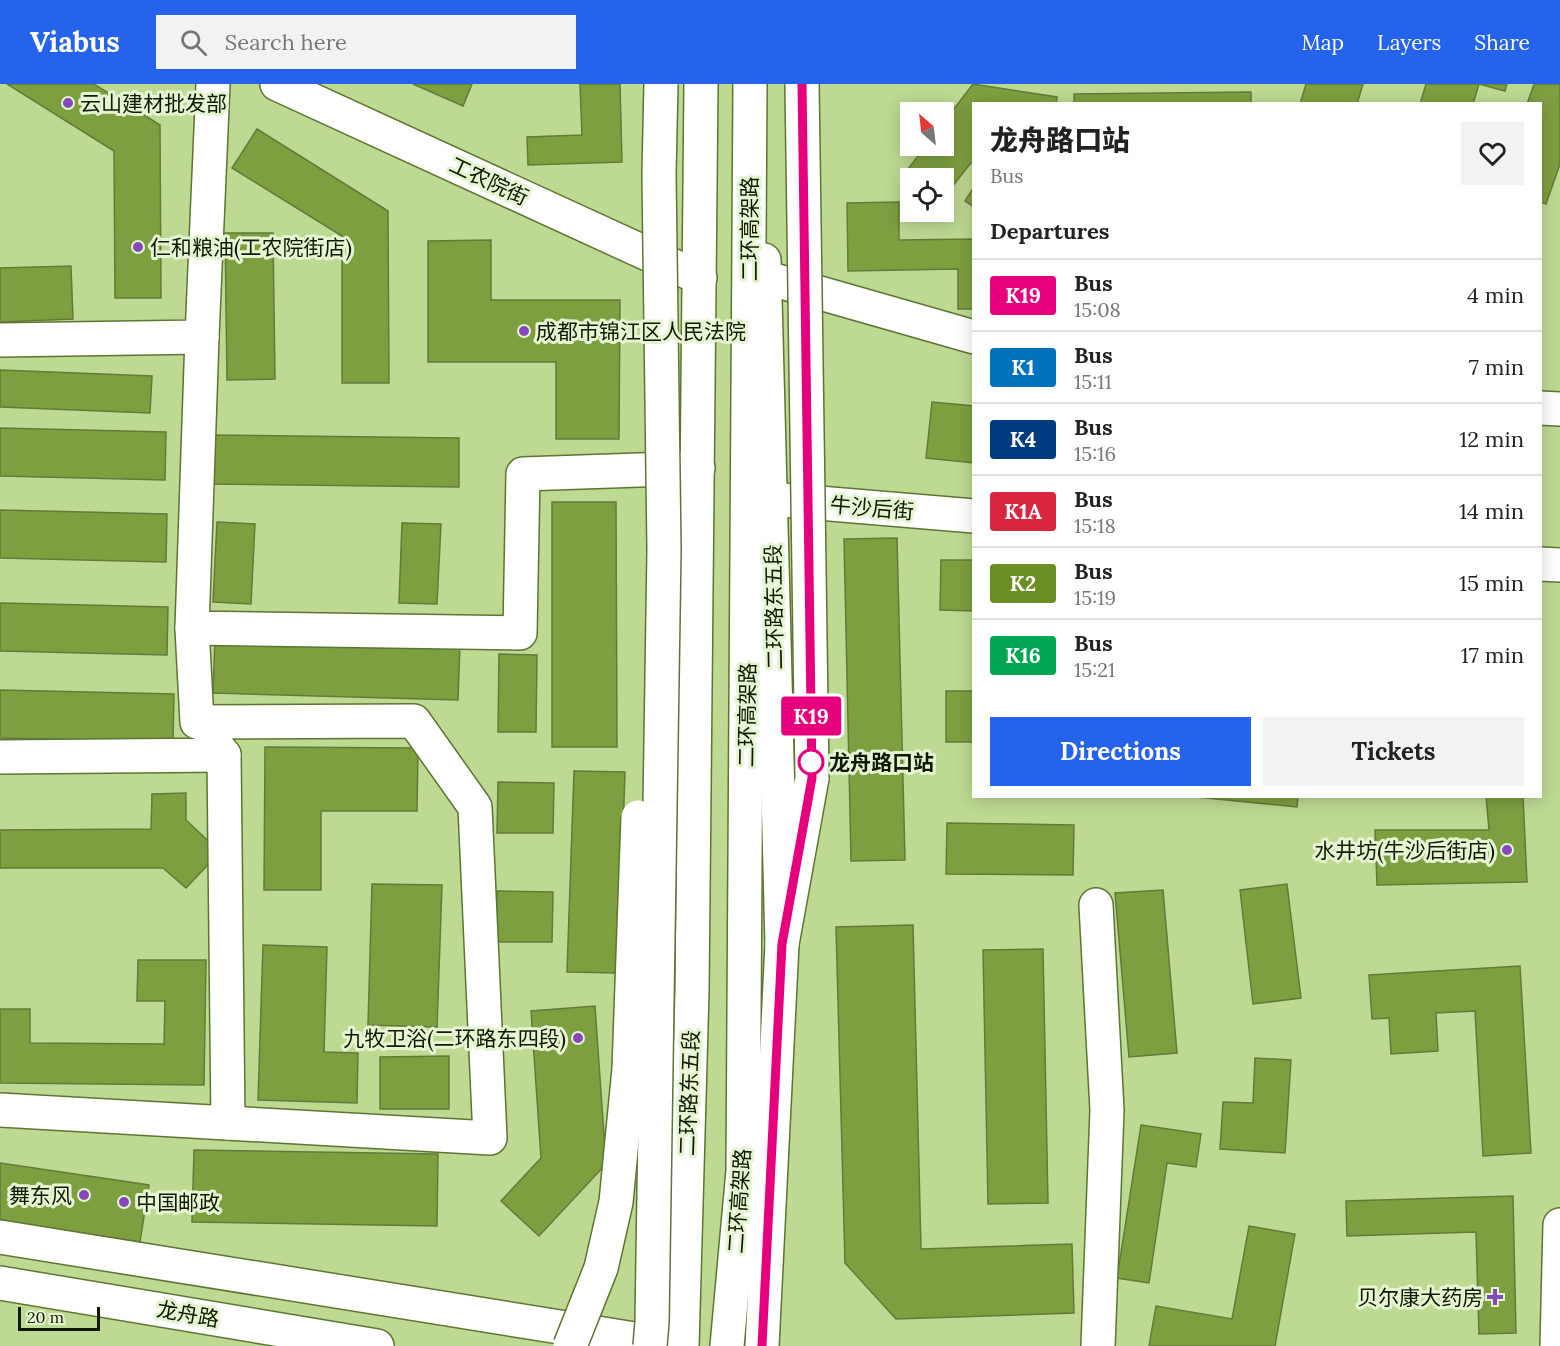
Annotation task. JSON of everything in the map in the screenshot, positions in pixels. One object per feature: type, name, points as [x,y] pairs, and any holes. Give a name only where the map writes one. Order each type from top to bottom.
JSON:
[{"type":"main road","points":[[213,84],[192,628],[197,722],[224,755],[228,1123]]},
{"type":"main road","name":"工农院街","points":[[277,84],[700,278]]},
{"type":"main road","points":[[650,1346],[664,550],[659,174],[661,84]]},
{"type":"main road","name":"二环路东五段","points":[[680,1346],[692,991],[701,84]]},
{"type":"main road","name":"二环高架路","points":[[727,1346],[743,1171],[750,84]]},
{"type":"main road","name":"二环路东五段","points":[[758,84],[782,944],[762,1346]]},
{"type":"main road","points":[[782,944],[812,778],[802,84]]},
{"type":"main road","points":[[764,277],[972,336]]},
{"type":"main road","points":[[0,340],[202,337]]},
{"type":"main road","points":[[1542,408],[1560,409]]},
{"type":"main road","points":[[192,628],[520,633],[523,474],[698,468]]},
{"type":"main road","name":"牛沙后街","points":[[771,499],[972,516]]},
{"type":"main road","points":[[570,1346],[601,1269],[616,1202],[629,1069],[641,727],[664,550]]},
{"type":"main road","points":[[1542,564],[1560,565]]},
{"type":"main road","points":[[0,1110],[489,1138],[475,807],[414,721],[197,722]]},
{"type":"main road","points":[[0,757],[224,755]]},
{"type":"main road","points":[[1096,905],[1107,1110],[1098,1346]]},
{"type":"main road","points":[[1557,1346],[1560,1225]]},
{"type":"main road","points":[[0,1237],[680,1346]]},
{"type":"main road","name":"龙舟路","points":[[0,1283],[377,1346]]},
{"type":"building","points":[[7,84],[94,84],[160,125],[161,298],[115,298],[114,151]]},
{"type":"building","points":[[413,84],[472,84],[463,106]]},
{"type":"building","points":[[580,84],[620,84],[622,162],[528,165],[527,137],[582,135]]},
{"type":"building","points":[[973,84],[1057,97],[1056,102],[972,102],[972,162],[954,184],[954,168],[909,168],[918,156],[954,156],[954,109]]},
{"type":"building","points":[[1306,84],[1363,84],[1358,102],[1301,102]]},
{"type":"building","points":[[1426,84],[1479,84],[1474,102],[1421,102]]},
{"type":"building","points":[[1479,84],[1507,84],[1505,91]]},
{"type":"building","points":[[1534,84],[1560,84],[1560,164],[1546,204],[1542,203],[1542,102],[1528,102]]},
{"type":"building","points":[[1251,92],[1251,102],[1074,102],[1074,94]]},
{"type":"building","points":[[257,129],[388,211],[389,383],[342,383],[342,236],[232,168]]},
{"type":"building","points":[[972,190],[972,206],[965,201]]},
{"type":"building","points":[[899,202],[899,240],[972,239],[972,309],[958,309],[958,269],[848,271],[847,203]]},
{"type":"building","points":[[225,233],[273,233],[275,379],[227,380]]},
{"type":"building","name":"成都市锦江区人民法院","points":[[491,240],[491,300],[620,300],[619,439],[556,439],[556,362],[428,362],[428,241]]},
{"type":"building","points":[[71,266],[73,319],[0,322],[0,268]]},
{"type":"building","points":[[0,370],[152,376],[150,413],[0,407]]},
{"type":"building","points":[[932,402],[972,406],[972,463],[926,458]]},
{"type":"building","points":[[0,428],[166,432],[165,480],[0,476]]},
{"type":"building","points":[[209,435],[459,438],[459,487],[208,484]]},
{"type":"building","points":[[552,502],[616,502],[617,747],[552,747]]},
{"type":"building","points":[[0,510],[167,514],[166,562],[0,558]]},
{"type":"building","points":[[217,522],[255,524],[251,604],[213,602]]},
{"type":"building","points":[[402,523],[441,524],[437,604],[399,603]]},
{"type":"building","points":[[897,538],[905,860],[851,861],[844,539]]},
{"type":"building","points":[[941,560],[972,560],[972,611],[940,610]]},
{"type":"building","points":[[0,603],[168,607],[167,655],[0,651]]},
{"type":"building","points":[[215,637],[460,644],[458,700],[213,693]]},
{"type":"building","points":[[499,654],[537,655],[536,732],[498,732]]},
{"type":"building","points":[[0,690],[174,694],[173,742],[0,738]]},
{"type":"building","points":[[946,691],[972,691],[972,742],[946,742]]},
{"type":"building","points":[[265,747],[418,748],[417,811],[321,811],[321,890],[264,890]]},
{"type":"building","points":[[574,771],[625,772],[618,973],[567,972]]},
{"type":"building","points":[[498,782],[554,783],[553,833],[497,833]]},
{"type":"building","points":[[186,793],[186,820],[220,852],[186,888],[163,868],[0,868],[0,830],[151,829],[152,794]]},
{"type":"building","points":[[1206,798],[1298,798],[1297,807]]},
{"type":"building","points":[[1486,798],[1523,798],[1527,882],[1377,885],[1375,830],[1489,830]]},
{"type":"building","points":[[947,823],[1074,825],[1073,875],[946,874]]},
{"type":"building","points":[[372,884],[442,885],[437,1027],[368,1025]]},
{"type":"building","points":[[1287,884],[1301,998],[1253,1004],[1240,890]]},
{"type":"building","points":[[1163,890],[1177,1053],[1129,1057],[1115,893]]},
{"type":"building","points":[[497,891],[553,892],[552,942],[496,942]]},
{"type":"building","points":[[913,925],[921,1249],[1072,1244],[1074,1313],[896,1319],[845,1263],[836,927]]},
{"type":"building","points":[[263,945],[327,947],[324,1052],[358,1053],[357,1103],[258,1100]]},
{"type":"building","points":[[1043,949],[1048,1203],[988,1204],[983,950]]},
{"type":"building","points":[[138,960],[206,960],[204,1085],[0,1083],[0,1009],[30,1009],[30,1043],[164,1044],[165,1001],[137,1001]]},
{"type":"building","points":[[1520,966],[1531,1153],[1483,1156],[1475,1011],[1436,1013],[1438,1051],[1391,1054],[1389,1018],[1372,1019],[1369,975]]},
{"type":"building","points":[[595,1006],[606,1164],[539,1236],[501,1201],[541,1158],[531,1011]]},
{"type":"building","points":[[449,1056],[449,1109],[380,1109],[380,1057]]},
{"type":"building","points":[[1255,1058],[1291,1060],[1285,1153],[1220,1149],[1223,1102],[1253,1103]]},
{"type":"building","points":[[1141,1125],[1201,1134],[1196,1167],[1167,1163],[1149,1283],[1117,1278]]},
{"type":"building","points":[[194,1150],[438,1154],[437,1226],[192,1222]]},
{"type":"building","points":[[0,1163],[149,1185],[140,1242],[0,1221]]},
{"type":"building","points":[[1513,1196],[1516,1333],[1479,1334],[1476,1232],[1347,1236],[1346,1201]]},
{"type":"building","points":[[1249,1226],[1295,1234],[1275,1346],[1149,1346],[1156,1306],[1232,1319]]},
{"type":"bus line","name":"K19","points":[[762,1346],[782,944],[812,778],[802,84]]},
{"type":"place","name":"云山建材批发部","points":[[68,103]]},
{"type":"place","name":"仁和粮油(工农院街店)","points":[[138,247]]},
{"type":"place","name":"成都市锦江区人民法院","points":[[524,331]]},
{"type":"place","name":"龙舟路口站","points":[[811,762]]},
{"type":"place","name":"水井坊(牛沙后街店)","points":[[1507,850]]},
{"type":"place","name":"九牧卫浴(二环路东四段)","points":[[578,1038]]},
{"type":"place","name":"舞东风","points":[[84,1195]]},
{"type":"place","name":"中国邮政","points":[[124,1202]]},
{"type":"place","name":"贝尔康大药房","points":[[1495,1297]]}]
